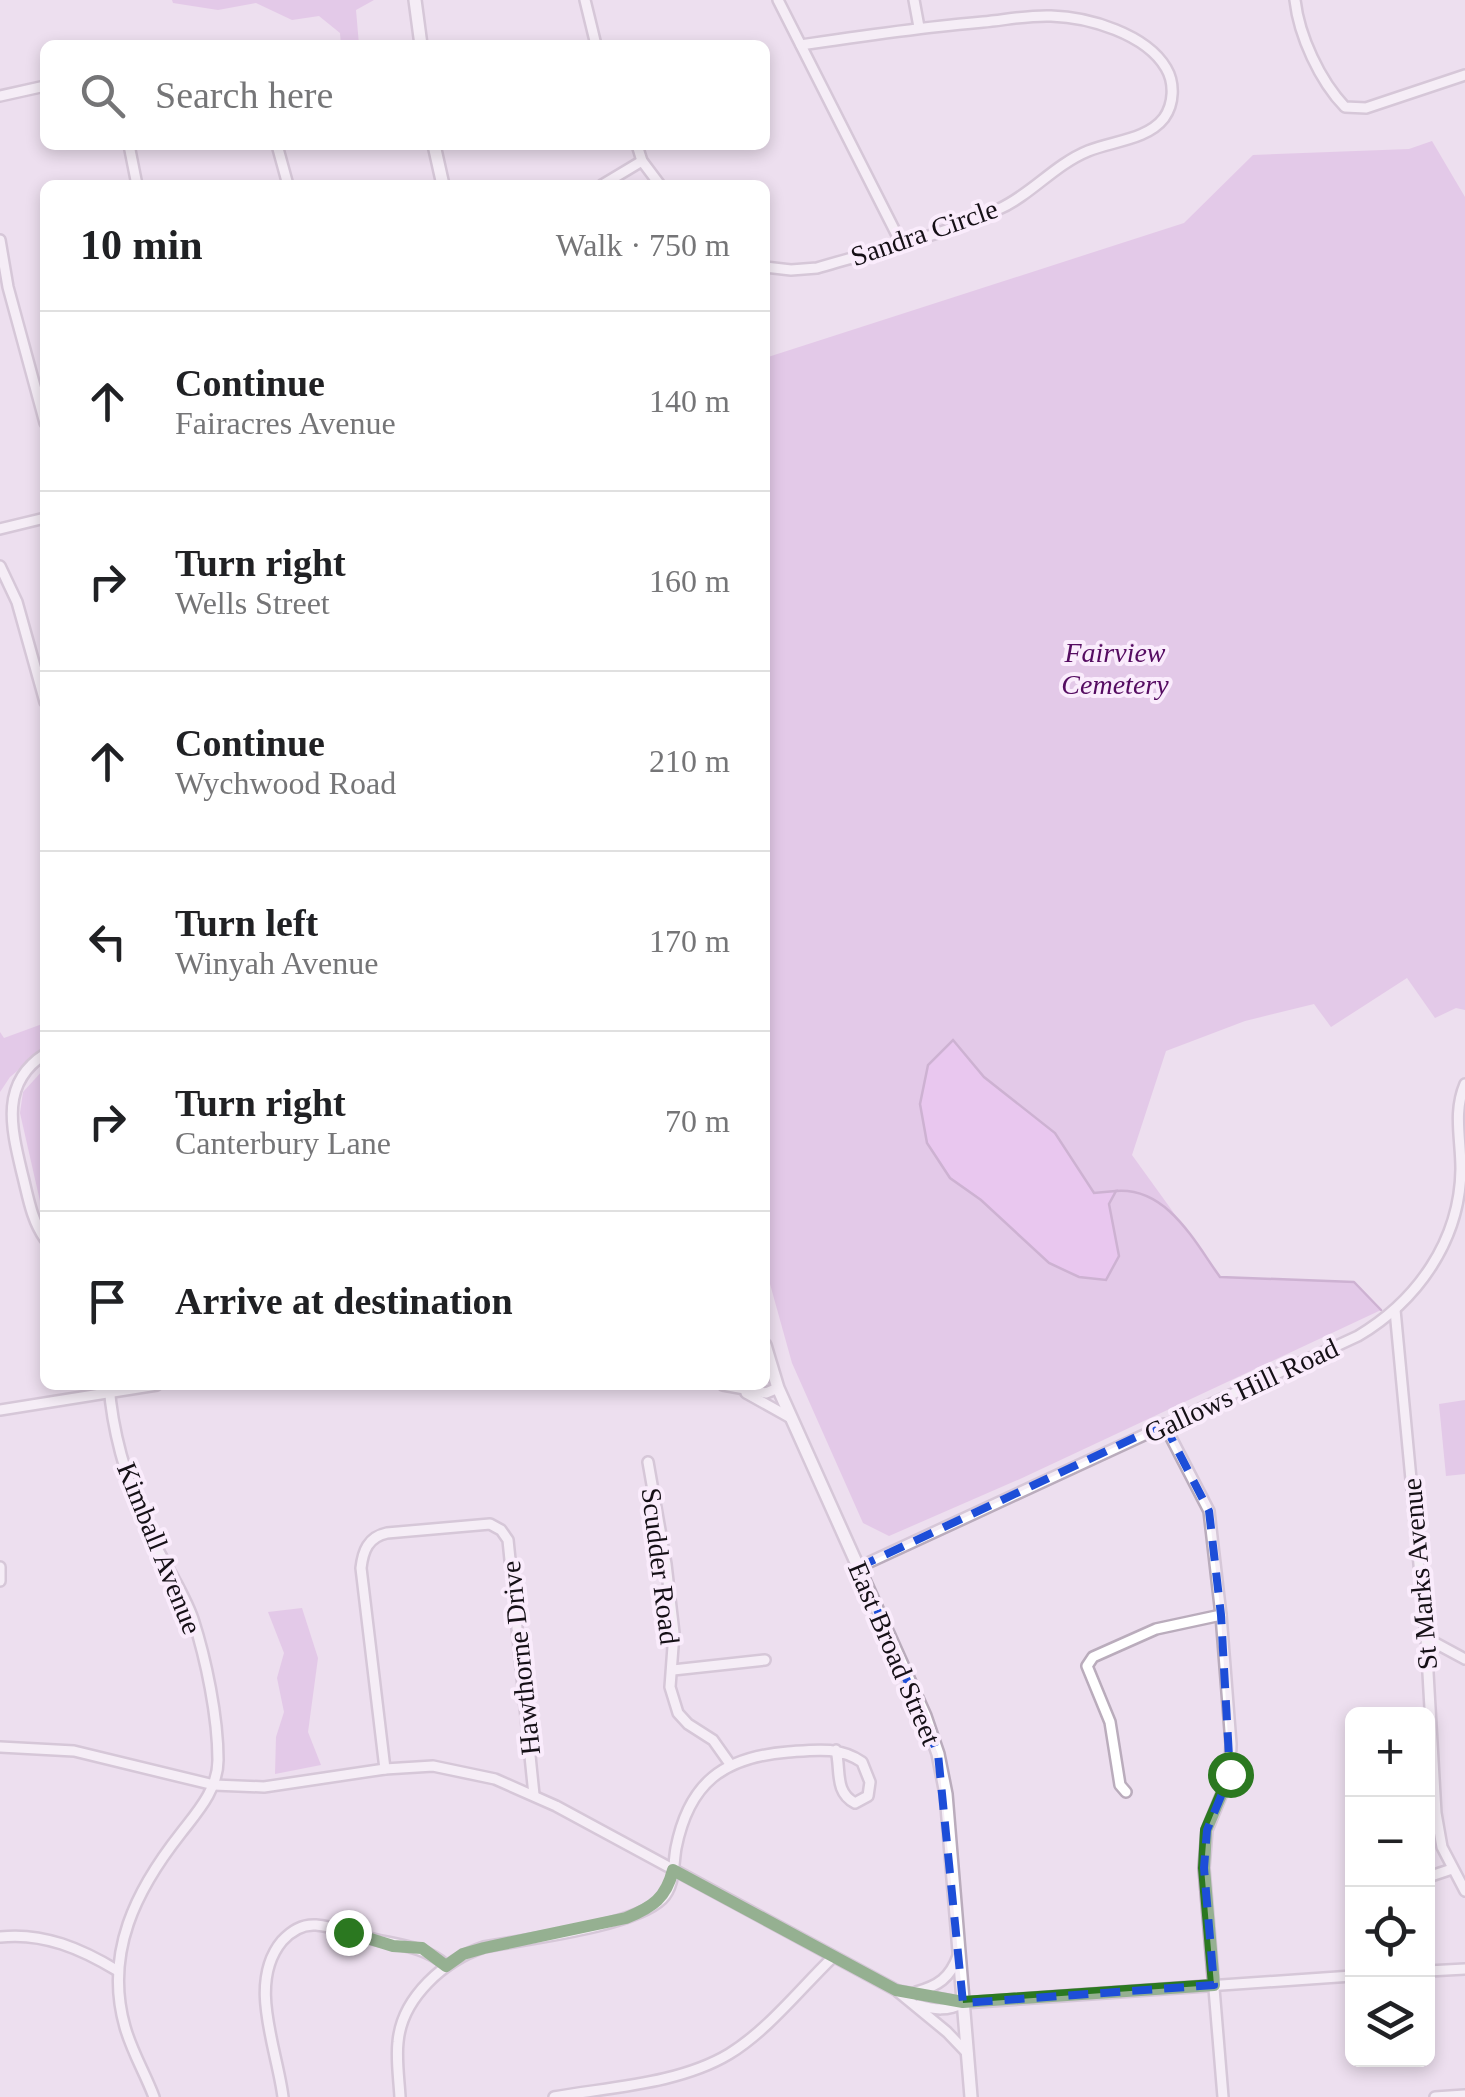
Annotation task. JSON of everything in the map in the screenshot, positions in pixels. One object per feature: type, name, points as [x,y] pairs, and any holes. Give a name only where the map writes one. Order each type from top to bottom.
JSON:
[{"type":"street","points":[[416,0],[420,40]]},
{"type":"street","points":[[585,0],[595,40]]},
{"type":"street","points":[[778,0],[901,242]]},
{"type":"street","points":[[914,0],[920,28]]},
{"type":"street","points":[[1295,0],[1319,71],[1345,107],[1366,108],[1465,75]]},
{"type":"street","name":"Sandra Circle","points":[[770,268],[817,268],[998,210],[1027,194],[1063,163],[1088,150],[1149,131],[1168,110],[1173,92],[1169,73],[1158,58],[1135,40],[1078,19],[1050,16],[920,28],[801,46]]},
{"type":"street","points":[[0,96],[40,87]]},
{"type":"street","points":[[130,150],[136,180]]},
{"type":"street","points":[[278,150],[287,180]]},
{"type":"street","points":[[435,150],[443,180]]},
{"type":"street","points":[[638,150],[656,180]]},
{"type":"street","points":[[610,180],[642,161]]},
{"type":"street","points":[[0,240],[8,287],[40,405]]},
{"type":"street","points":[[0,529],[40,519]]},
{"type":"street","points":[[0,566],[17,602],[40,684]]},
{"type":"street","points":[[40,1058],[22,1073],[10,1104],[11,1125],[33,1218],[40,1230]]},
{"type":"street","name":"Gallows Hill Road","points":[[858,1566],[1358,1336],[1395,1310],[1432,1267],[1449,1230],[1459,1190],[1457,1114],[1465,1084]]},
{"type":"street","name":"St Marks Avenue","points":[[1395,1310],[1426,1638],[1436,1812],[1442,1847],[1465,1891]]},
{"type":"street","name":"East Broad Street","points":[[770,1362],[778,1388],[925,1716],[938,1754],[953,1852],[972,2097]]},
{"type":"street","points":[[740,1390],[766,1392],[778,1388]]},
{"type":"street","points":[[0,1410],[104,1390]]},
{"type":"street","name":"Kimball Avenue","points":[[109,1390],[126,1475],[192,1616],[208,1680],[218,1760],[214,1785]]},
{"type":"street","points":[[744,1391],[792,1418]]},
{"type":"street","points":[[1164,1424],[1209,1511],[1222,1616],[1230,1774],[1206,1830],[1204,1868],[1222,2097]]},
{"type":"street","name":"Scudder Road","points":[[648,1462],[674,1633],[670,1687],[678,1713],[713,1740],[730,1764]]},
{"type":"street","name":"Hawthorne Drive","points":[[385,1769],[361,1568],[366,1548],[378,1535],[387,1533],[490,1524],[502,1530],[508,1540],[534,1795]]},
{"type":"street","points":[[0,1567],[0,1581]]},
{"type":"street","points":[[1126,1792],[1120,1785],[1110,1722],[1087,1666],[1093,1657],[1156,1629],[1222,1616]]},
{"type":"street","points":[[1426,1638],[1465,1659]]},
{"type":"street","points":[[672,1670],[765,1660]]},
{"type":"street","points":[[0,1747],[74,1751],[214,1785],[264,1787],[433,1766],[466,1772],[534,1795],[896,1990],[910,1998],[968,2054]]},
{"type":"street","points":[[400,2097],[398,2041],[402,2024],[420,1994],[446,1966],[463,1954],[484,1948],[626,1918],[661,1900],[668,1890],[685,1816],[712,1778],[730,1764],[770,1754],[836,1750],[862,1762],[870,1782],[868,1796],[854,1803],[845,1798],[836,1750]]},
{"type":"street","points":[[154,2097],[119,2002],[118,1971],[124,1930],[154,1867],[214,1785]]},
{"type":"street","points":[[1435,1874],[1452,1868]]},
{"type":"street","points":[[283,2097],[264,1990],[272,1957],[291,1932],[314,1924],[393,1946],[422,1948],[446,1966]]},
{"type":"street","points":[[0,1937],[14,1935],[60,1943],[83,1950],[118,1971]]},
{"type":"street","points":[[910,1998],[941,1983],[954,1969],[959,1954]]},
{"type":"street","points":[[554,2097],[670,2076],[727,2055],[754,2037],[832,1958]]},
{"type":"street","points":[[1435,1971],[1465,1969]]},
{"type":"street","points":[[910,1998],[963,2002],[1345,1976]]},
{"type":"street","points":[[1435,2097],[1465,2094]]},
{"type":"highlighted area","points":[[1164,1424],[1209,1511],[1221,1615],[1230,1774],[1207,1830],[1204,1868],[1214,1985],[963,2003],[938,1754],[859,1567]]},
{"type":"green space","points":[[172,0],[374,0],[356,10],[359,40],[341,40],[340,33],[319,16],[292,20],[256,3],[218,10]]},
{"type":"green space","name":"Fairview Cemetery","points":[[1432,141],[1465,197],[1465,1010],[1456,1008],[1435,1018],[1407,978],[1331,1027],[1314,1004],[1245,1021],[1166,1051],[1132,1155],[1220,1277],[1354,1282],[1381,1310],[889,1536],[863,1523],[792,1363],[770,1284],[770,356],[1184,223],[1253,155],[1409,149]],"holes":[[[953,1040],[984,1077],[1055,1133],[1094,1193],[1114,1191],[1109,1204],[1119,1256],[981,1200],[950,1178],[944,1048]]]},
{"type":"green space","points":[[40,1025],[40,1052],[10,1077],[0,1092],[0,1032],[4,1038]]},
{"type":"green space","points":[[40,1073],[40,1201],[20,1113],[23,1092]]},
{"type":"green space","points":[[1465,1400],[1465,1474],[1446,1476],[1439,1404]]},
{"type":"green space","points":[[302,1608],[318,1658],[308,1732],[321,1765],[275,1774],[276,1737],[284,1712],[277,1678],[284,1653],[268,1612]]},
{"type":"shaded area","points":[[953,1040],[984,1077],[1055,1133],[1094,1193],[1116,1191],[1109,1204],[1119,1256],[1106,1280],[1079,1277],[1049,1263],[981,1200],[950,1178],[927,1143],[920,1104],[928,1065]]},
{"type":"waterway","points":[[1116,1191],[1134,1192],[1164,1207],[1189,1233],[1220,1277],[1354,1282],[1381,1310]]},
{"type":"route","points":[[348,1932],[393,1946],[422,1948],[446,1966],[463,1954],[484,1948],[643,1911],[661,1900],[673,1870],[832,1958],[896,1990],[928,1998],[963,2002],[1214,1985],[1204,1868],[1206,1830],[1230,1774]]}]
